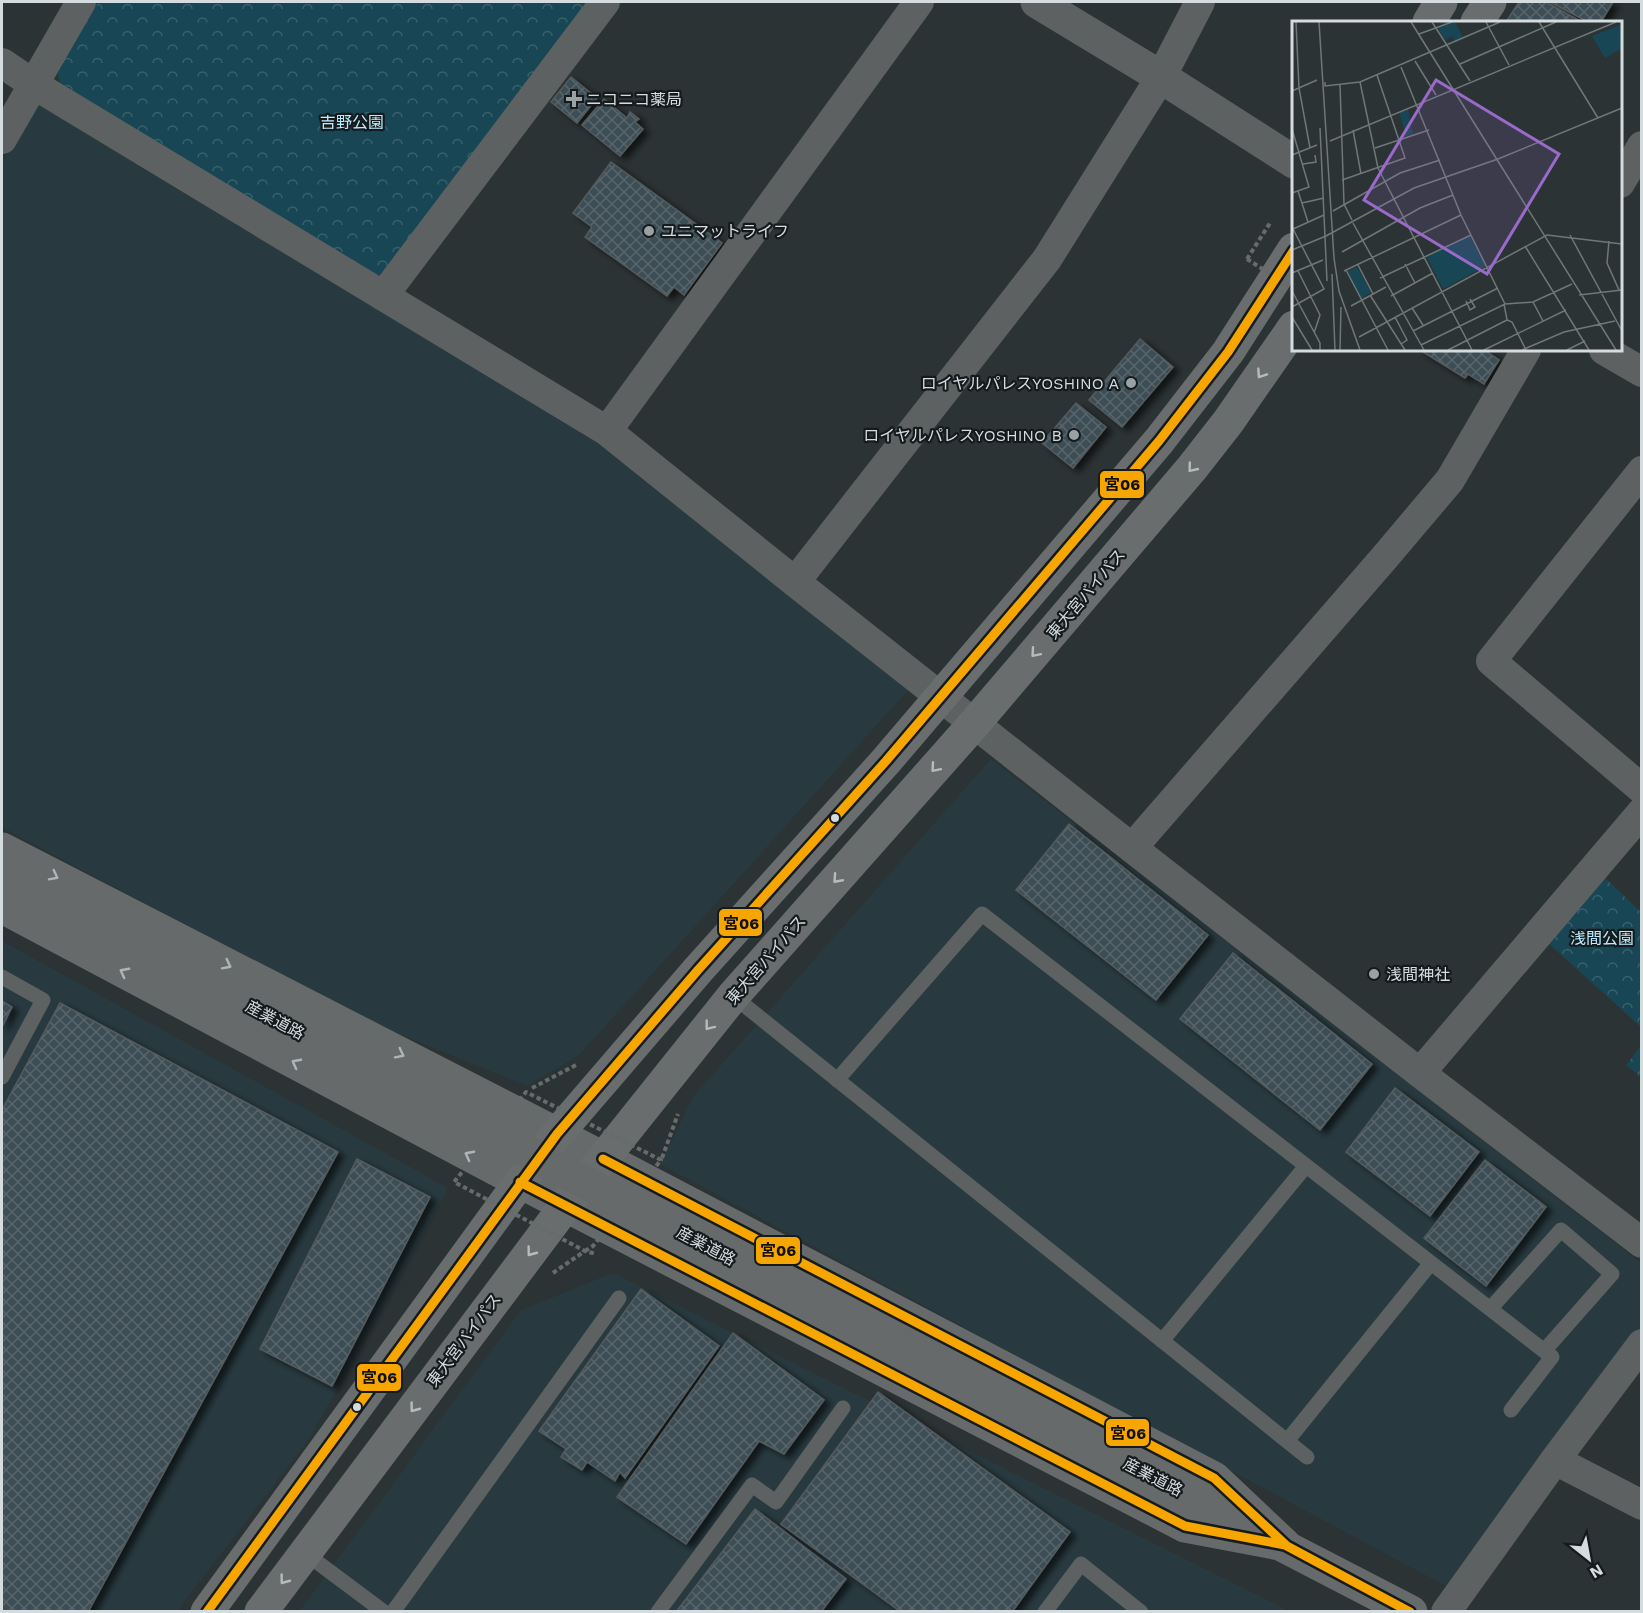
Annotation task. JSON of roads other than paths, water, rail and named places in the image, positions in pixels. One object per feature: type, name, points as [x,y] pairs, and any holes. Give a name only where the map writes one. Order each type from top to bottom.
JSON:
[{"type":"highway","points":[[1429,21],[1441,2]]},
{"type":"highway","points":[[1478,21],[1490,2]]},
{"type":"highway","points":[[207,1611],[557,1134],[698,970],[886,760],[1195,396],[1228,352],[1292,251]]},
{"type":"highway","name":"東大宮バイパス","points":[[261,1611],[566,1205],[733,996],[974,724],[1192,468],[1228,422],[1292,328]]},
{"type":"main road","points":[[2,849],[557,1134],[1214,1478],[1285,1545]]},
{"type":"main road","name":"産業道路","points":[[2,878],[934,1365],[1412,1611]]},
{"type":"main road","points":[[2,907],[520,1182],[1185,1526],[1285,1545]]},
{"type":"street","points":[[2,139],[81,2]]},
{"type":"street","points":[[383,296],[604,2]]},
{"type":"street","points":[[607,431],[919,2]]},
{"type":"street","points":[[1037,2],[1161,77],[1292,161]]},
{"type":"street","points":[[795,582],[1047,259],[1161,77],[1200,2]]},
{"type":"street","points":[[2,63],[33,84],[607,431],[974,724],[1641,1243]]},
{"type":"street","points":[[1622,179],[1641,146]]},
{"type":"street","points":[[1132,848],[1450,480],[1525,351]]},
{"type":"street","points":[[1606,351],[1641,372]]},
{"type":"street","points":[[1641,471],[1491,661],[1641,789]]},
{"type":"street","points":[[1420,1073],[1641,812]]},
{"type":"street","points":[[1446,1611],[1641,1344]]},
{"type":"street","points":[[1555,1460],[1641,1505]]},
{"type":"lane","points":[[837,1080],[982,914],[1552,1357],[1511,1410]]},
{"type":"lane","points":[[2,977],[43,1000],[2,1077]]},
{"type":"lane","points":[[733,996],[1307,1457]]},
{"type":"lane","points":[[1162,1341],[1306,1166]]},
{"type":"lane","points":[[1490,1309],[1562,1230],[1612,1274],[1544,1351]]},
{"type":"lane","points":[[1287,1441],[1431,1263]]},
{"type":"lane","points":[[305,1553],[384,1611],[619,1298]]},
{"type":"lane","points":[[658,1611],[752,1485],[776,1502],[843,1408]]},
{"type":"lane","points":[[1045,1611],[1081,1564],[1141,1611]]},
{"type":"place","name":"ニコニコ薬局","points":[[574,99]]},
{"type":"place","name":"ユニマットライフ","points":[[649,231]]},
{"type":"place","name":"ロイヤルパレスYOSHINO A","points":[[1131,383]]},
{"type":"place","name":"ロイヤルパレスYOSHINO B","points":[[1074,435]]},
{"type":"place","name":"浅間神社","points":[[1374,974]]},
{"type":"park label","name":"吉野公園","points":[[352,122]]},
{"type":"park label","name":"浅間公園","points":[[1602,938]]}]
